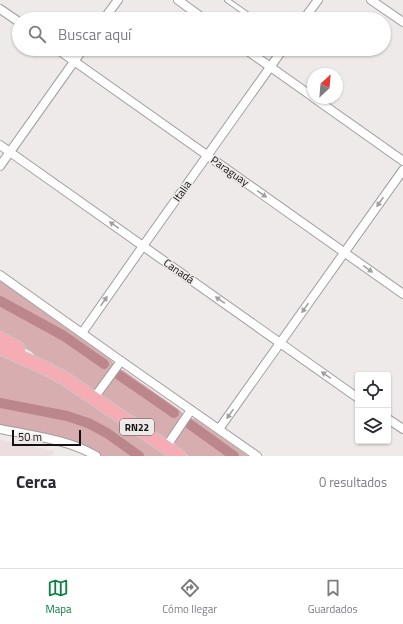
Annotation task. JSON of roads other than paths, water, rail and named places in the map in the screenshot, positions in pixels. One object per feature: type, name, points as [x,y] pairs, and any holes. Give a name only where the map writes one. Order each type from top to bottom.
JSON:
[{"type":"highway","name":"RN22","points":[[0,338],[29,354],[47,369]]},
{"type":"highway","name":"RN22","points":[[0,348],[64,378],[179,456]]},
{"type":"street","points":[[109,12],[118,0]]},
{"type":"street","points":[[178,0],[194,12]]},
{"type":"street","points":[[309,12],[318,0]]},
{"type":"street","points":[[371,0],[388,12]]},
{"type":"street","points":[[0,9],[12,17]]},
{"type":"street","points":[[391,14],[403,22]]},
{"type":"street","name":"Paraguay","points":[[67,56],[403,294]]},
{"type":"street","points":[[0,166],[78,56]]},
{"type":"street","points":[[255,56],[307,93]]},
{"type":"street","name":"Italia","points":[[82,333],[278,56]]},
{"type":"street","points":[[322,104],[403,161]]},
{"type":"street","name":"Canadá","points":[[0,145],[355,396]]},
{"type":"street","points":[[219,429],[403,170]]},
{"type":"street","points":[[0,275],[258,456]]},
{"type":"street","points":[[94,398],[121,361]]},
{"type":"street","points":[[166,447],[191,410]]},
{"type":"street","points":[[391,421],[403,429]]},
{"type":"street","points":[[0,429],[56,440],[79,447],[96,456]]},
{"type":"lane","points":[[227,0],[244,12]]},
{"type":"waterway","points":[[0,301],[64,336],[104,364]]},
{"type":"waterway","points":[[119,375],[174,413]]},
{"type":"waterway","points":[[0,403],[67,416],[88,423],[107,433],[139,456]]},
{"type":"waterway","points":[[188,423],[234,456]]}]
